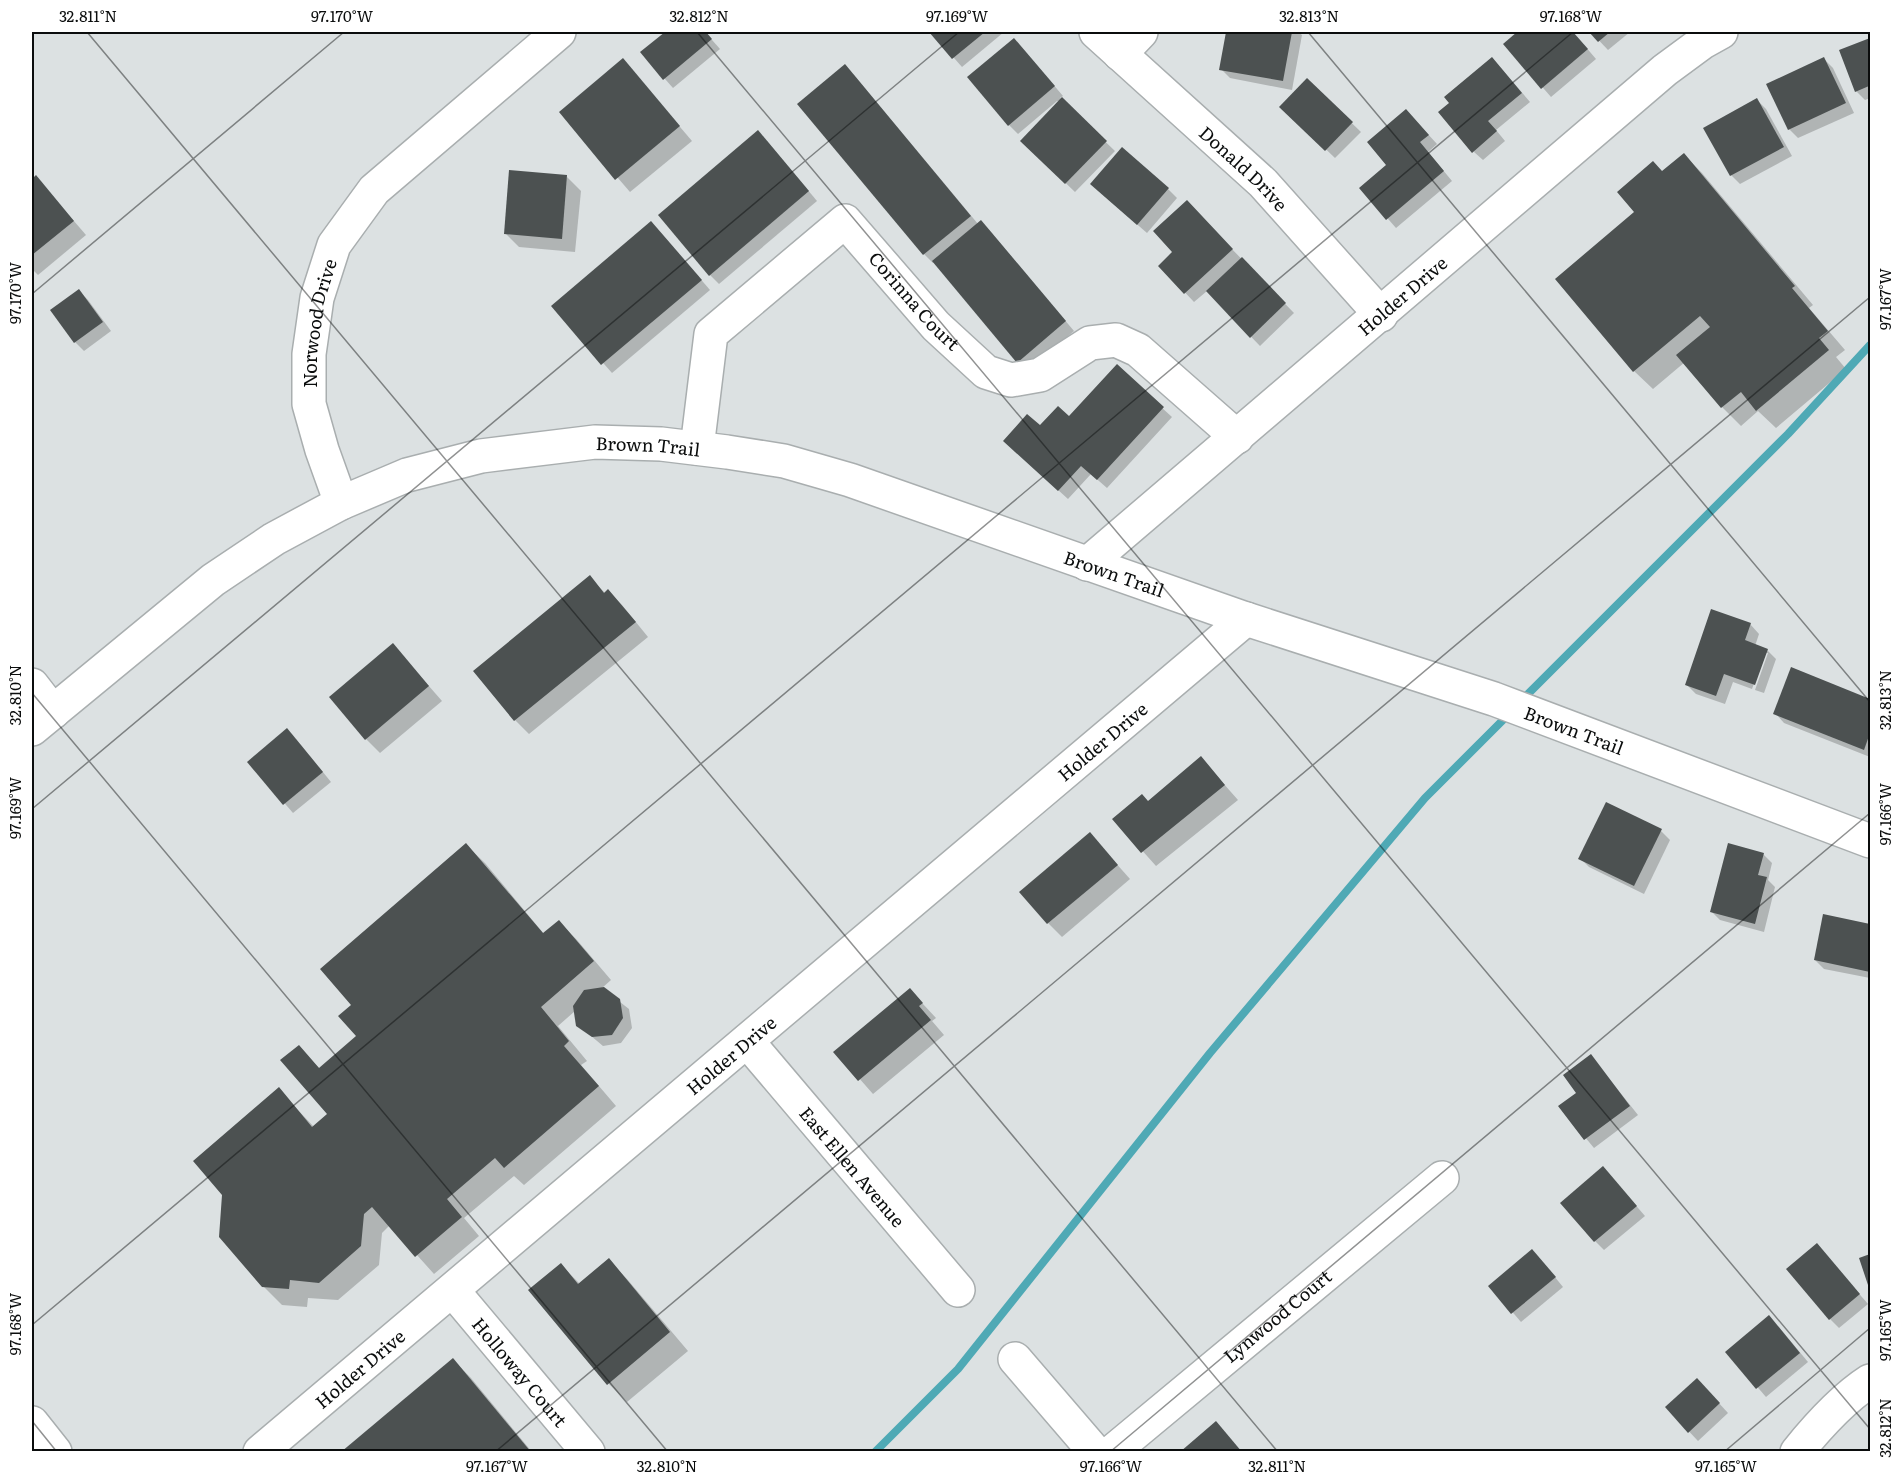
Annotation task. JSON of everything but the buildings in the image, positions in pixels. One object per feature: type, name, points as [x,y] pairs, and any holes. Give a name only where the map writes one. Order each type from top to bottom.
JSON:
[{"type":"street","name":"Norwood Drive","points":[[341,503],[309,404],[309,354],[317,298],[334,245],[374,190],[559,32]]},
{"type":"street","name":"Donald Drive","points":[[1096,32],[1131,43],[1263,183],[1381,315]]},
{"type":"street","name":"Holder Drive","points":[[1087,564],[1665,70],[1702,42],[1721,32]]},
{"type":"street","name":"Corinna Court","points":[[697,448],[711,334],[845,221],[936,326],[986,372],[1011,380],[1040,375],[1090,343],[1116,340],[1138,350],[1237,437]]},
{"type":"street","name":"Brown Trail","points":[[341,503],[407,475],[481,456],[595,442],[661,444],[784,461],[850,480],[1207,606],[1494,699],[1870,841]]},
{"type":"street","points":[[32,685],[42,720],[213,580],[274,539],[341,503]]},
{"type":"street","points":[[1201,657],[1207,606]]},
{"type":"street","name":"Holder Drive","points":[[260,1452],[1246,619]]},
{"type":"street","name":"East Ellen Avenue","points":[[747,1041],[958,1290]]},
{"type":"street","name":"Lynwood Court","points":[[1112,1452],[1442,1178]]},
{"type":"street","name":"Holloway Court","points":[[453,1291],[588,1452]]},
{"type":"street","points":[[1016,1359],[1095,1452]]},
{"type":"street","points":[[1797,1452],[1856,1390],[1870,1382]]},
{"type":"street","points":[[32,1423],[55,1452]]},
{"type":"waterway","points":[[1522,700],[1788,434],[1870,345]]},
{"type":"waterway","points":[[875,1452],[958,1369],[1210,1053],[1425,798],[1509,714]]}]
